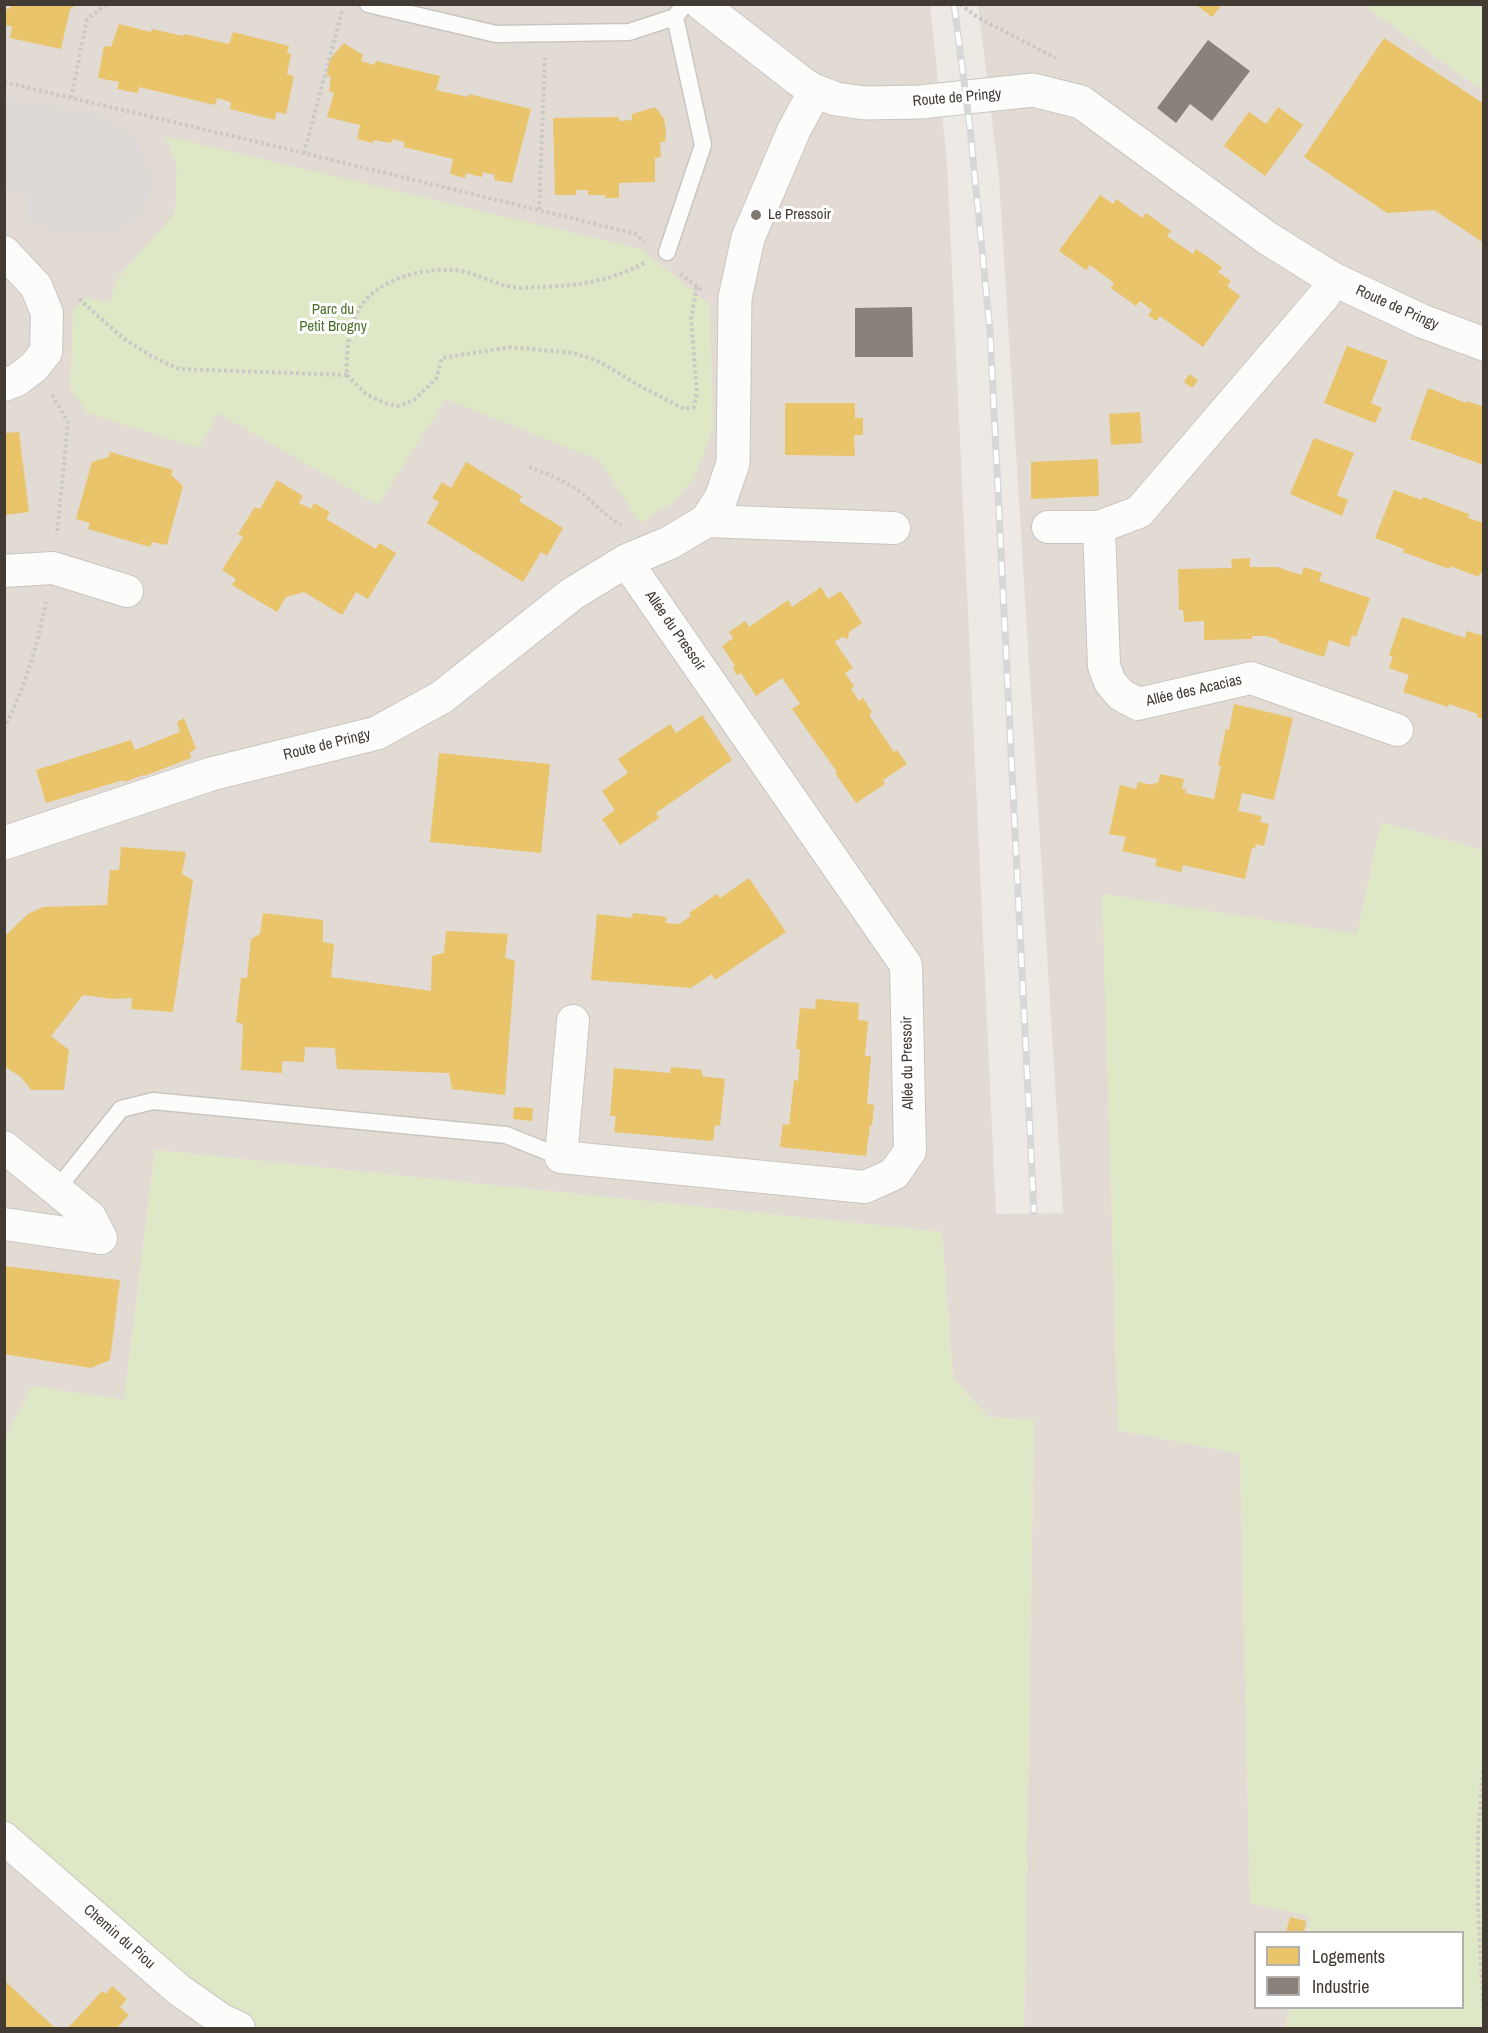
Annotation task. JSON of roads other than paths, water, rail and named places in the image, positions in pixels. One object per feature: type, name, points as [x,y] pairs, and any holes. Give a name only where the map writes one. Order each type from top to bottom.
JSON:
[{"type":"street","points":[[687,9],[815,91]]},
{"type":"street","name":"Route de Pringy","points":[[4,843],[211,774],[377,733],[442,697],[572,594],[626,561],[669,543],[706,521],[721,498],[733,464],[735,298],[748,237],[794,130],[815,91],[836,99],[866,103],[921,102],[1034,90],[1081,102],[1267,238],[1333,279],[1422,321],[1484,344]]},
{"type":"street","points":[[4,252],[36,286],[47,313],[46,352],[34,367],[17,380],[4,385]]},
{"type":"street","points":[[1048,527],[1099,527],[1138,512],[1324,296],[1333,279]]},
{"type":"street","points":[[706,521],[894,528]]},
{"type":"street","name":"Allée des Acacias","points":[[1099,527],[1104,666],[1110,682],[1121,695],[1138,704],[1251,678],[1397,730]]},
{"type":"street","name":"Allée du Pressoir","points":[[561,1158],[865,1187],[894,1174],[910,1151],[906,965],[626,561]]},
{"type":"street","points":[[4,571],[53,568],[127,591]]},
{"type":"street","points":[[561,1158],[573,1021]]},
{"type":"street","points":[[4,1147],[90,1217],[101,1238],[4,1224]]},
{"type":"street","name":"Chemin du Piou","points":[[4,1838],[179,1990],[222,2020],[239,2028]]},
{"type":"lane","points":[[368,4],[496,34],[628,32],[687,9],[703,145],[662,254]]},
{"type":"lane","points":[[57,1189],[121,1109],[153,1101],[506,1135],[561,1158]]},
{"type":"railway","points":[[954,4],[970,128],[990,331],[1034,1212]]},
{"type":"place","name":"Le Pressoir","points":[[756,215]]},
{"type":"park label","name":"Parc du Petit Brogny","points":[[333,318]]}]
